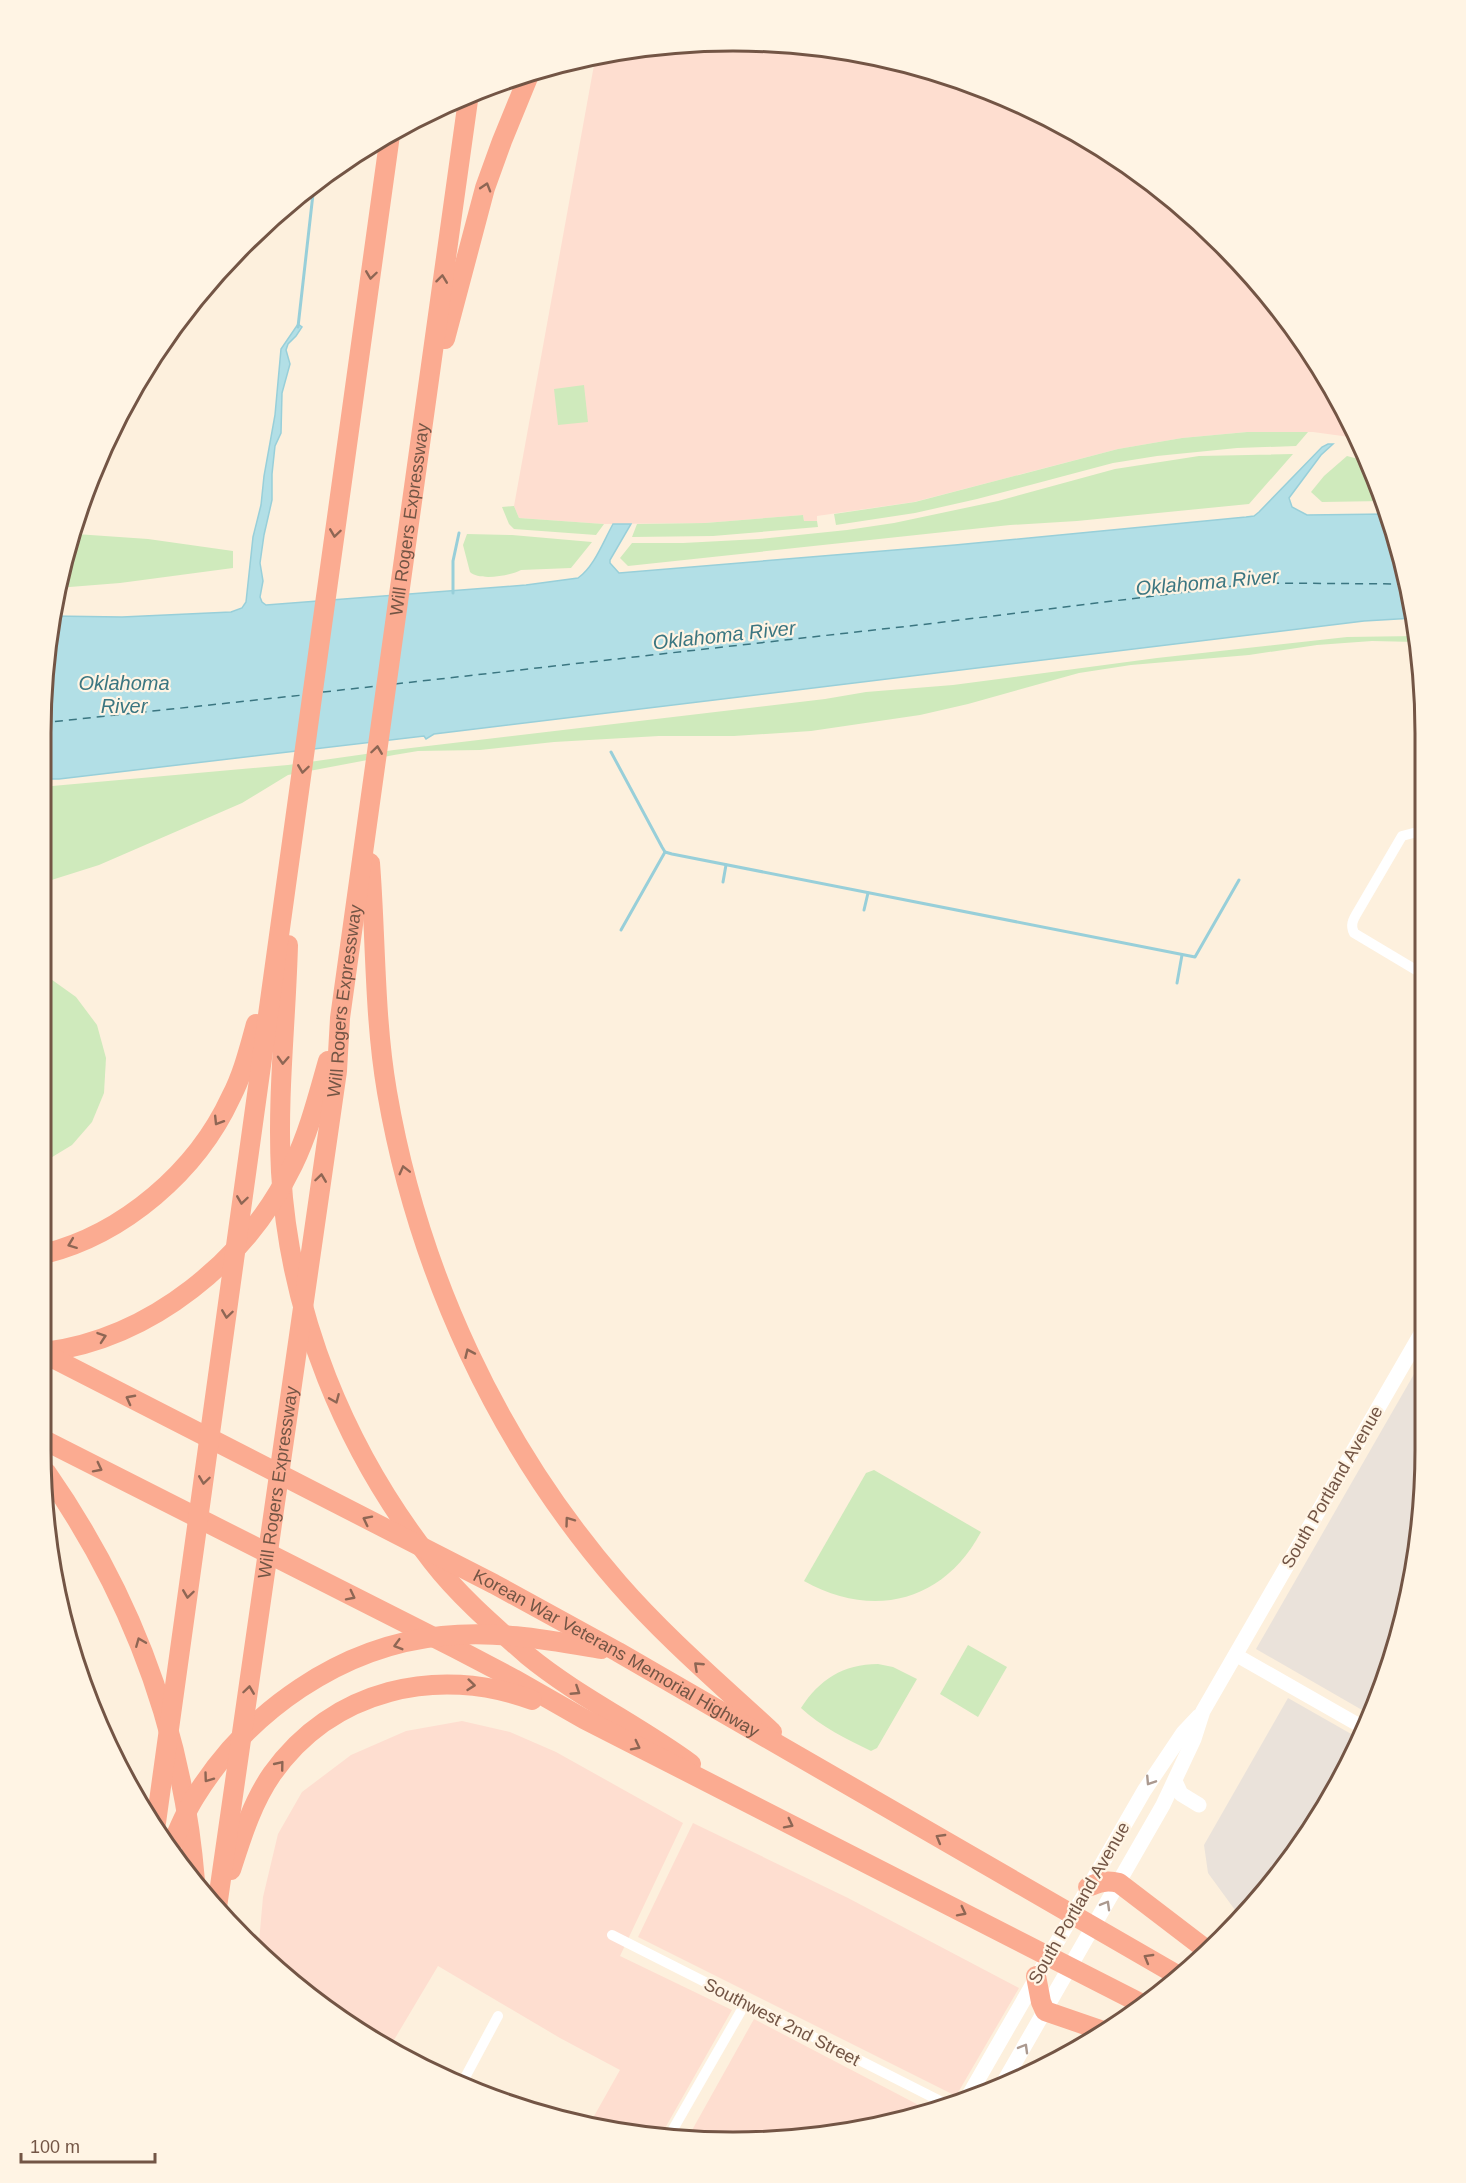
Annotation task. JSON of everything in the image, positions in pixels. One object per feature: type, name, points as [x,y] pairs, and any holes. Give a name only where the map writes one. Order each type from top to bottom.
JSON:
[{"type":"highway","points":[[424,420],[485,188],[527,83]]},
{"type":"highway","name":"Will Rogers Expressway","points":[[219,1899],[337,1071],[340,1018],[467,105]]},
{"type":"highway","points":[[157,1815],[389,144]]},
{"type":"highway","points":[[378,151],[381,203]]},
{"type":"highway","points":[[367,824],[373,904],[376,999],[382,1059],[392,1120],[420,1228],[441,1287],[476,1368],[535,1472],[602,1564],[679,1647],[796,1755]]},
{"type":"highway","points":[[290,858],[287,1002],[280,1105],[282,1183],[290,1245],[299,1287],[314,1344],[337,1404],[373,1476],[401,1518],[433,1563],[492,1625],[564,1683],[657,1739],[736,1797]]},
{"type":"highway","points":[[51,1251],[96,1234],[139,1209],[174,1178],[206,1140],[231,1098],[243,1068],[276,955]]},
{"type":"highway","points":[[51,1351],[105,1337],[174,1302],[214,1270],[246,1238],[266,1211],[293,1165],[310,1122],[340,1018]]},
{"type":"highway","name":"Korean War Veterans Memorial Highway","points":[[51,1356],[182,1426],[494,1584],[618,1652],[1172,1972]]},
{"type":"highway","points":[[51,1444],[514,1679],[584,1719],[1135,2000]]},
{"type":"highway","points":[[52,1481],[98,1555],[146,1657],[180,1773],[193,1867]]},
{"type":"highway","points":[[174,1841],[194,1798],[229,1750],[275,1707],[308,1683],[333,1669],[384,1649],[442,1636],[517,1635],[618,1652]]},
{"type":"highway","points":[[220,1901],[249,1815],[272,1774],[294,1748],[315,1729],[353,1706],[379,1695],[410,1687],[463,1684],[508,1691],[584,1719]]},
{"type":"highway","points":[[1088,1887],[1110,1881],[1119,1883],[1201,1946]]},
{"type":"highway","points":[[1036,1976],[1045,2010],[1095,2028]]},
{"type":"main road","name":"South Portland Avenue","points":[[973,2088],[1162,1763],[1183,1733],[1203,1711],[1415,1342]]},
{"type":"main road","name":"South Portland Avenue","points":[[1009,2074],[1163,1805],[1194,1739],[1203,1711]]},
{"type":"main road","points":[[1163,1805],[1179,1805],[1197,1809],[1181,1794],[1175,1781]]},
{"type":"street","points":[[1415,833],[1402,836],[1352,922],[1354,933],[1415,970]]},
{"type":"street","points":[[1236,1655],[1357,1724]]},
{"type":"street","name":"Southwest 2nd Street","points":[[612,1935],[938,2100]]},
{"type":"street","points":[[673,2129],[745,2004]]},
{"type":"street","points":[[465,2077],[498,2016]]},
{"type":"shaded area","points":[[688,52],[778,52],[866,64],[910,74],[994,103],[1074,142],[1112,166],[1183,220],[1246,283],[1300,354],[1324,392],[1348,437],[1313,432],[1247,432],[1182,438],[1118,449],[914,502],[817,516],[817,521],[804,521],[803,515],[705,523],[604,524],[519,518],[514,506],[594,65]]},
{"type":"shaded area","points":[[1415,1372],[1414,1495],[1409,1539],[1392,1627],[1363,1711],[1256,1649]]},
{"type":"shaded area","points":[[1288,1698],[1353,1735],[1324,1791],[1300,1829],[1274,1865],[1236,1910],[1208,1873],[1204,1845]]},
{"type":"shaded area","points":[[462,1721],[510,1732],[556,1752],[683,1823],[620,1956],[732,2010],[665,2128],[593,2117],[620,2070],[560,2038],[438,1966],[393,2042],[318,1991],[283,1963],[259,1940],[263,1897],[278,1834],[302,1792],[351,1755],[406,1731]]},
{"type":"shaded area","points":[[693,1823],[848,1898],[1019,1988],[957,2094],[954,2095],[638,1937]]},
{"type":"shaded area","points":[[754,2019],[920,2106],[866,2119],[778,2131],[692,2131]]},
{"type":"green space","points":[[584,385],[588,422],[558,425],[554,389]]},
{"type":"green space","points":[[1247,432],[1308,432],[1296,446],[1237,448],[1113,463],[915,513],[836,525],[834,514],[915,502],[1118,449],[1182,438]]},
{"type":"green space","points":[[1293,454],[1249,504],[1077,521],[1010,525],[628,566],[620,558],[632,543],[759,539],[847,530],[894,523],[998,501],[1115,469],[1199,456]]},
{"type":"green space","points":[[1347,456],[1357,459],[1374,501],[1322,502],[1311,492],[1324,476]]},
{"type":"green space","points":[[514,506],[519,518],[604,524],[596,535],[514,529],[509,524],[502,507]]},
{"type":"green space","points":[[803,515],[804,521],[817,521],[818,527],[713,536],[632,537],[637,524],[705,523]]},
{"type":"green space","points":[[81,534],[148,539],[233,551],[233,568],[120,583],[67,587]]},
{"type":"green space","points":[[467,534],[512,535],[592,542],[571,568],[521,570],[502,576],[487,577],[470,572],[463,545]]},
{"type":"green space","points":[[1408,636],[1409,642],[1372,641],[1317,645],[1249,655],[1131,665],[1079,673],[920,715],[811,731],[554,742],[480,750],[418,751],[394,755],[288,775],[242,803],[99,865],[51,880],[51,786],[288,765],[394,750],[825,699],[866,692],[953,685],[1157,658],[1347,637]]},
{"type":"green space","points":[[51,979],[76,997],[97,1025],[106,1058],[104,1093],[92,1122],[72,1145],[51,1158]]},
{"type":"green space","points":[[874,1470],[981,1532],[965,1556],[947,1575],[926,1589],[904,1597],[880,1601],[855,1599],[830,1593],[804,1581],[866,1473]]},
{"type":"green space","points":[[968,1645],[1007,1667],[978,1717],[940,1694]]},
{"type":"green space","points":[[878,1664],[893,1667],[917,1679],[877,1748],[871,1751],[844,1737],[817,1721],[801,1708],[816,1689],[833,1676],[854,1667]]},
{"type":"water","name":"Oklahoma River","points":[[298,324],[302,327],[286,350],[290,364],[282,393],[281,433],[275,446],[272,500],[260,563],[263,581],[260,597],[266,605],[526,585],[578,578],[593,561],[613,524],[631,524],[610,560],[619,573],[955,545],[1254,516],[1322,447],[1333,444],[1321,455],[1289,498],[1292,507],[1307,515],[1379,514],[1392,556],[1405,619],[1364,621],[434,734],[426,739],[424,736],[51,779],[52,688],[61,616],[122,617],[231,612],[242,608],[246,602],[253,537],[261,505],[275,415],[281,349]]},
{"type":"waterway","points":[[298,327],[313,196]]},
{"type":"waterway","points":[[453,593],[453,561],[459,533]]},
{"type":"waterway","points":[[611,752],[662,847],[665,852],[672,854],[1195,957],[1239,880]]},
{"type":"waterway","points":[[621,930],[665,852]]},
{"type":"waterway","points":[[723,882],[726,865]]},
{"type":"waterway","points":[[864,910],[868,893]]},
{"type":"waterway","points":[[1177,983],[1182,955]]},
{"type":"ferry route","points":[[395,684],[936,623],[1258,583],[1398,584]]},
{"type":"ferry route","points":[[323,692],[378,686]]},
{"type":"ferry route","points":[[51,722],[303,695]]}]
